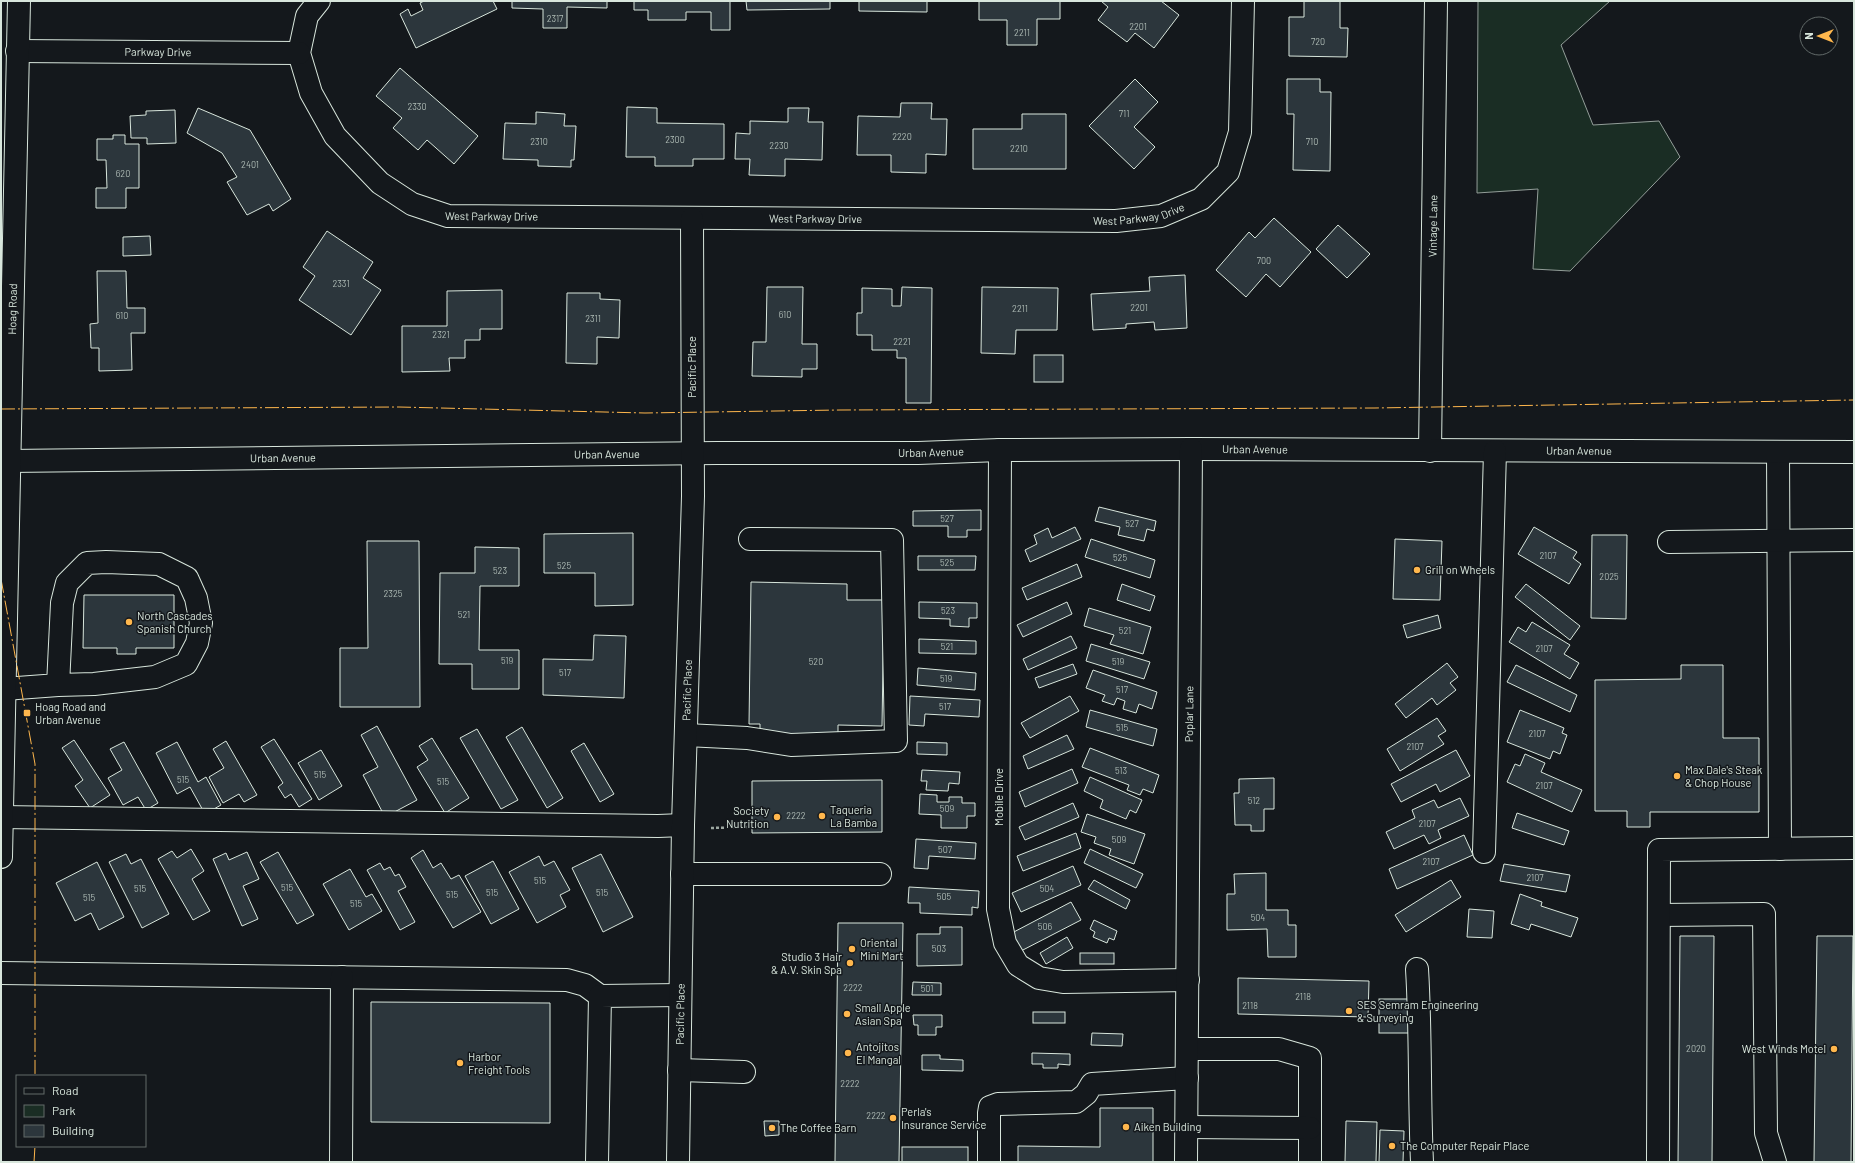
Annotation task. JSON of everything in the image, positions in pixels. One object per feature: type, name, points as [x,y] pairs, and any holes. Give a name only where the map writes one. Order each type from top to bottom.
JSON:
[{"type":"street","name":"Hoag Road","points":[[1,857],[8,461],[6,360],[19,1]]},
{"type":"street","points":[[299,53],[307,16],[318,1]]},
{"type":"street","name":"West Parkway Drive","points":[[299,53],[311,93],[335,136],[380,183],[412,204],[448,216],[692,219],[1116,220],[1161,216],[1201,199],[1228,172],[1240,132],[1243,1]]},
{"type":"street","name":"Vintage Lane","points":[[1430,451],[1436,1]]},
{"type":"street","name":"Parkway Drive","points":[[17,51],[299,53]]},
{"type":"street","name":"Pacific Place","points":[[678,1162],[683,825],[693,454],[692,219]]},
{"type":"street","name":"Urban Avenue","points":[[8,461],[918,453],[1000,450],[1191,448],[1430,451],[1854,452]]},
{"type":"street","name":"Poplar Lane","points":[[1186,1162],[1191,448]]},
{"type":"street","name":"Mobile Drive","points":[[1000,450],[998,909],[1005,944],[1018,966],[1039,978],[1063,982],[1188,980]]},
{"type":"street","points":[[1484,852],[1495,451]]},
{"type":"street","points":[[1778,452],[1777,540],[1780,849]]},
{"type":"street","points":[[686,735],[746,738],[791,745],[896,741],[892,540],[750,539]]},
{"type":"street","points":[[1669,542],[1854,540]]},
{"type":"street","points":[[4,689],[94,684],[155,677],[186,664],[197,643],[201,623],[196,598],[186,578],[159,564],[106,562],[87,563],[66,583],[62,603],[58,685]]},
{"type":"street","points":[[1,817],[658,826],[683,825]]},
{"type":"street","points":[[1658,1162],[1659,850],[1854,848]]},
{"type":"street","points":[[682,874],[880,874]]},
{"type":"street","points":[[1659,915],[1764,914],[1766,1133],[1775,1162]]},
{"type":"street","points":[[1417,969],[1420,1018],[1419,1105],[1422,1162]]},
{"type":"street","points":[[1,973],[567,980],[585,985],[600,996],[680,995]]},
{"type":"street","points":[[341,1162],[342,977]]},
{"type":"street","points":[[597,1162],[600,996]]},
{"type":"street","points":[[1187,1048],[1279,1049],[1310,1058],[1310,1162]]},
{"type":"street","points":[[679,1070],[744,1072]]},
{"type":"street","points":[[989,1162],[990,1107],[998,1104],[1076,1102],[1086,1094],[1092,1084],[1187,1078]]},
{"type":"street","points":[[1186,1127],[1310,1128]]},
{"type":"path","points":[[711,828],[749,827]]},
{"type":"green space","points":[[1478,1],[1610,1],[1561,45],[1593,125],[1659,121],[1680,157],[1570,271],[1533,269],[1538,189],[1477,193]]},
{"type":"building","points":[[424,1],[493,1],[497,9],[416,48],[400,14],[408,9],[411,16],[423,10],[420,3]]},
{"type":"building","points":[[512,1],[607,1],[607,8],[567,7],[567,28],[543,28],[543,9],[512,8]]},
{"type":"building","points":[[634,1],[730,1],[730,30],[711,30],[711,12],[686,12],[686,20],[648,20],[648,10],[634,10]]},
{"type":"building","points":[[746,1],[830,1],[830,9],[747,10]]},
{"type":"building","points":[[859,1],[927,1],[927,12],[859,11]]},
{"type":"building","points":[[979,1],[1060,1],[1060,19],[1037,19],[1037,45],[1007,45],[1007,20],[979,20]]},
{"type":"building","points":[[1101,1],[1161,1],[1179,15],[1154,48],[1135,33],[1127,42],[1098,20],[1108,7]]},
{"type":"building","points":[[1304,1],[1340,1],[1340,28],[1348,28],[1347,57],[1289,56],[1289,17],[1304,17]]},
{"type":"building","points":[[400,68],[478,136],[454,164],[427,140],[418,150],[393,128],[402,118],[376,96]]},
{"type":"building","points":[[1135,79],[1158,102],[1134,127],[1155,147],[1134,169],[1089,126]]},
{"type":"building","points":[[1287,79],[1320,79],[1320,92],[1331,92],[1330,171],[1293,170],[1294,114],[1287,114]]},
{"type":"building","points":[[901,103],[932,103],[931,119],[947,119],[946,155],[926,154],[926,173],[891,172],[891,155],[857,155],[858,116],[900,117]]},
{"type":"building","points":[[627,107],[657,108],[657,123],[724,124],[724,159],[693,159],[693,166],[655,166],[655,157],[626,157]]},
{"type":"building","points":[[198,108],[250,130],[291,199],[273,211],[269,204],[247,215],[227,182],[237,177],[222,153],[187,133]]},
{"type":"building","points":[[788,108],[809,108],[808,122],[823,122],[822,160],[785,159],[785,176],[749,175],[750,159],[735,159],[736,133],[750,134],[750,121],[788,122]]},
{"type":"building","points":[[175,110],[176,143],[147,144],[147,138],[131,138],[130,116],[146,115],[146,111]]},
{"type":"building","points":[[536,112],[565,114],[564,126],[576,126],[574,160],[571,160],[571,167],[538,166],[538,160],[503,159],[505,123],[536,124]]},
{"type":"building","points":[[1022,114],[1066,114],[1066,169],[973,169],[973,129],[1022,129]]},
{"type":"building","points":[[113,135],[125,135],[125,144],[139,144],[139,188],[126,188],[126,208],[96,208],[96,188],[107,188],[106,160],[97,160],[97,139],[113,139]]},
{"type":"building","points":[[1274,218],[1311,252],[1280,287],[1266,274],[1246,297],[1216,270],[1249,232],[1255,238]]},
{"type":"building","points":[[1338,225],[1370,254],[1347,278],[1316,249]]},
{"type":"building","points":[[327,231],[373,262],[363,278],[381,290],[351,335],[299,300],[315,276],[303,267]]},
{"type":"building","points":[[150,236],[151,255],[123,256],[123,237]]},
{"type":"building","points":[[97,271],[126,271],[127,308],[145,308],[145,333],[131,333],[132,370],[99,371],[99,348],[91,348],[90,324],[98,323]]},
{"type":"building","points":[[1185,275],[1187,328],[1155,330],[1154,322],[1126,324],[1126,328],[1093,330],[1091,294],[1150,291],[1149,277]]},
{"type":"building","points":[[767,287],[803,287],[802,344],[817,344],[817,369],[802,369],[802,377],[752,376],[753,342],[766,342]]},
{"type":"building","points":[[902,287],[932,288],[931,403],[906,403],[906,358],[897,358],[897,350],[872,350],[872,335],[857,335],[857,313],[862,313],[862,288],[892,289],[892,306],[901,306]]},
{"type":"building","points":[[982,287],[1058,288],[1057,330],[1016,330],[1015,354],[981,353]]},
{"type":"building","points":[[502,290],[502,329],[480,329],[480,340],[465,340],[465,358],[449,358],[450,371],[402,372],[402,326],[447,326],[447,291]]},
{"type":"building","points":[[567,293],[600,293],[600,299],[620,300],[619,338],[597,337],[597,364],[566,363]]},
{"type":"building","points":[[1034,355],[1063,355],[1063,382],[1034,382]]},
{"type":"building","points":[[1099,507],[1156,521],[1154,531],[1147,529],[1144,541],[1118,535],[1120,527],[1095,521]]},
{"type":"building","points":[[981,510],[981,530],[967,530],[967,537],[948,537],[948,526],[913,526],[913,511]]},
{"type":"building","points":[[1075,527],[1081,539],[1030,562],[1025,550],[1037,544],[1034,535],[1048,528],[1052,538]]},
{"type":"building","points":[[1534,527],[1577,552],[1573,558],[1581,564],[1569,584],[1518,554]]},
{"type":"building","points":[[633,533],[633,605],[595,606],[595,573],[544,573],[544,534]]},
{"type":"building","points":[[1592,535],[1627,535],[1626,619],[1591,618]]},
{"type":"building","points":[[1091,539],[1155,560],[1150,578],[1085,557]]},
{"type":"building","name":"Grill on Wheels","points":[[1395,539],[1442,541],[1440,600],[1393,599]]},
{"type":"building","points":[[367,541],[419,541],[420,707],[340,707],[340,648],[368,648]]},
{"type":"building","points":[[475,547],[519,548],[519,586],[480,586],[479,650],[519,650],[519,689],[472,689],[472,664],[439,664],[440,573],[475,573]]},
{"type":"building","points":[[918,556],[976,556],[975,570],[918,570]]},
{"type":"building","points":[[1077,564],[1082,577],[1027,600],[1022,588]]},
{"type":"building","points":[[751,582],[847,584],[847,600],[884,600],[882,726],[838,725],[838,735],[760,734],[760,724],[749,724]]},
{"type":"building","points":[[1122,584],[1155,596],[1150,611],[1117,600]]},
{"type":"building","points":[[1526,584],[1580,626],[1570,640],[1515,597]]},
{"type":"building","name":"North Cascades Spanish Church","points":[[84,595],[174,595],[174,648],[136,648],[136,654],[117,654],[117,648],[83,648]]},
{"type":"building","points":[[919,602],[977,603],[977,618],[969,618],[969,627],[950,626],[950,619],[919,618]]},
{"type":"building","points":[[1067,602],[1072,614],[1023,637],[1017,625]]},
{"type":"building","points":[[1089,608],[1151,627],[1143,654],[1110,644],[1114,635],[1084,626]]},
{"type":"building","points":[[1438,615],[1441,628],[1407,638],[1403,625]]},
{"type":"building","points":[[1532,622],[1570,645],[1564,654],[1579,663],[1570,679],[1509,642],[1518,627],[1526,632]]},
{"type":"building","points":[[594,635],[626,636],[624,698],[543,695],[543,659],[593,660]]},
{"type":"building","points":[[1071,636],[1077,648],[1028,670],[1023,659]]},
{"type":"building","points":[[919,639],[976,641],[976,654],[919,653]]},
{"type":"building","points":[[1091,644],[1150,662],[1144,679],[1086,661]]},
{"type":"building","points":[[1447,663],[1458,677],[1450,683],[1456,690],[1437,705],[1432,698],[1406,718],[1395,704]]},
{"type":"building","points":[[1073,664],[1077,674],[1039,688],[1035,678]]},
{"type":"building","points":[[1516,665],[1577,695],[1570,712],[1507,682]]},
{"type":"building","name":"Max Dale's Steak & Chop House","points":[[1681,665],[1723,665],[1723,738],[1759,738],[1759,812],[1650,812],[1650,827],[1627,827],[1627,811],[1595,811],[1595,680],[1681,679]]},
{"type":"building","points":[[918,668],[976,673],[975,690],[917,685]]},
{"type":"building","points":[[1093,670],[1157,692],[1152,709],[1139,704],[1136,713],[1123,709],[1125,701],[1117,698],[1114,705],[1102,701],[1105,695],[1086,688]]},
{"type":"building","points":[[910,696],[980,700],[979,717],[925,714],[924,726],[909,725]]},
{"type":"building","points":[[1070,696],[1079,711],[1030,738],[1021,723]]},
{"type":"building","points":[[1090,710],[1157,729],[1153,746],[1086,727]]},
{"type":"building","points":[[1520,710],[1564,728],[1562,733],[1567,735],[1560,754],[1553,751],[1550,759],[1507,742]]},
{"type":"building","points":[[1437,718],[1446,731],[1438,736],[1444,744],[1400,771],[1387,749]]},
{"type":"building","points":[[377,726],[417,800],[385,817],[363,775],[378,767],[361,735]]},
{"type":"building","points":[[522,727],[563,798],[547,808],[506,737]]},
{"type":"building","points":[[477,729],[518,800],[501,809],[460,738]]},
{"type":"building","points":[[1067,735],[1074,749],[1028,769],[1023,756]]},
{"type":"building","points":[[432,738],[469,798],[445,813],[417,767],[428,760],[419,746]]},
{"type":"building","points":[[274,739],[312,799],[299,807],[291,794],[285,798],[278,787],[283,783],[261,747]]},
{"type":"building","points":[[74,740],[110,795],[90,808],[75,786],[83,780],[62,748]]},
{"type":"building","points":[[226,741],[257,795],[244,802],[239,794],[223,803],[209,777],[224,768],[213,749]]},
{"type":"building","points":[[124,742],[158,803],[146,810],[138,797],[123,805],[108,778],[122,770],[110,749]]},
{"type":"building","points":[[177,742],[198,782],[206,777],[221,805],[205,814],[190,787],[177,794],[156,753]]},
{"type":"building","points":[[917,742],[947,743],[947,755],[917,754]]},
{"type":"building","points":[[584,743],[614,794],[600,802],[571,751]]},
{"type":"building","points":[[1090,748],[1159,775],[1153,793],[1143,789],[1140,795],[1127,790],[1129,785],[1082,767]]},
{"type":"building","points":[[321,750],[342,786],[319,800],[298,763]]},
{"type":"building","points":[[1456,750],[1470,776],[1440,792],[1436,784],[1401,802],[1391,784]]},
{"type":"building","points":[[1525,754],[1545,763],[1541,772],[1582,790],[1572,812],[1507,782],[1515,764],[1520,766]]},
{"type":"building","points":[[1072,769],[1078,783],[1025,807],[1019,792]]},
{"type":"building","points":[[922,770],[960,772],[959,784],[949,783],[948,791],[926,790],[927,781],[921,781]]},
{"type":"building","points":[[1090,777],[1142,800],[1136,813],[1130,810],[1126,819],[1100,808],[1103,800],[1084,791]]},
{"type":"building","points":[[1274,778],[1274,809],[1264,809],[1264,831],[1251,831],[1251,825],[1235,825],[1234,793],[1239,793],[1239,779]]},
{"type":"building","points":[[882,780],[882,832],[752,833],[752,781]]},
{"type":"building","points":[[920,794],[937,795],[937,802],[949,802],[949,797],[962,797],[962,803],[975,803],[975,816],[967,816],[967,828],[941,828],[941,815],[919,814]]},
{"type":"building","points":[[1460,798],[1469,816],[1438,830],[1441,838],[1429,844],[1424,835],[1394,849],[1386,832],[1415,818],[1412,810],[1434,800],[1438,808]]},
{"type":"building","points":[[1073,803],[1079,817],[1025,840],[1019,827]]},
{"type":"building","points":[[1517,813],[1569,831],[1564,845],[1512,828]]},
{"type":"building","points":[[1087,814],[1145,834],[1134,864],[1109,855],[1111,849],[1094,843],[1096,837],[1081,832]]},
{"type":"building","points":[[1076,833],[1081,848],[1023,871],[1017,856]]},
{"type":"building","points":[[1464,835],[1473,855],[1397,889],[1389,869]]},
{"type":"building","points":[[916,839],[976,843],[975,859],[929,856],[928,869],[914,868]]},
{"type":"building","points":[[191,849],[204,871],[192,879],[210,911],[193,920],[158,859],[172,851],[177,858]]},
{"type":"building","points":[[1090,849],[1143,874],[1136,888],[1084,863]]},
{"type":"building","points":[[423,850],[433,868],[441,863],[451,879],[459,875],[481,912],[453,928],[411,858]]},
{"type":"building","points":[[247,852],[259,879],[243,886],[258,919],[242,926],[213,859],[226,853],[229,860]]},
{"type":"building","points":[[278,852],[314,915],[297,924],[260,862]]},
{"type":"building","points":[[126,854],[131,864],[141,859],[169,914],[142,928],[109,862]]},
{"type":"building","points":[[601,854],[633,917],[603,932],[572,868]]},
{"type":"building","points":[[539,856],[544,866],[554,861],[570,890],[560,895],[566,907],[537,923],[509,872]]},
{"type":"building","points":[[493,861],[519,909],[491,924],[465,876]]},
{"type":"building","points":[[97,862],[124,917],[99,930],[91,913],[75,921],[56,883]]},
{"type":"building","points":[[380,863],[384,870],[390,867],[395,876],[399,874],[406,887],[398,891],[415,922],[400,930],[367,870]]},
{"type":"building","points":[[1504,864],[1570,875],[1566,892],[1500,881]]},
{"type":"building","points":[[1073,866],[1081,885],[1021,912],[1012,893]]},
{"type":"building","points":[[350,869],[366,897],[372,894],[382,911],[349,930],[323,884]]},
{"type":"building","points":[[1266,873],[1266,910],[1288,910],[1288,925],[1296,925],[1296,957],[1268,957],[1267,929],[1227,930],[1227,894],[1235,894],[1234,874]]},
{"type":"building","points":[[1094,880],[1130,900],[1126,909],[1088,889]]},
{"type":"building","points":[[1451,880],[1461,897],[1406,932],[1395,915]]},
{"type":"building","points":[[909,887],[979,891],[978,908],[972,907],[972,915],[920,913],[920,903],[908,903]]},
{"type":"building","points":[[1520,894],[1542,902],[1541,906],[1578,918],[1571,937],[1531,924],[1529,930],[1511,924]]},
{"type":"building","points":[[1071,902],[1081,920],[1019,952],[1010,934]]},
{"type":"building","points":[[1469,909],[1494,911],[1492,938],[1467,937]]},
{"type":"building","points":[[1094,920],[1117,931],[1114,940],[1109,938],[1107,943],[1093,937],[1095,932],[1090,929]]},
{"type":"building","points":[[838,923],[903,923],[899,1162],[835,1162]]},
{"type":"building","points":[[940,927],[962,927],[962,965],[917,966],[917,934],[940,934]]},
{"type":"building","name":"West Winds Motel","points":[[1680,936],[1714,936],[1712,1162],[1678,1162]]},
{"type":"building","name":"West Winds Motel","points":[[1817,936],[1853,936],[1851,1162],[1814,1162]]},
{"type":"building","points":[[1067,937],[1073,948],[1046,964],[1040,953]]},
{"type":"building","points":[[1080,953],[1114,953],[1114,964],[1080,964]]},
{"type":"building","points":[[1238,978],[1369,981],[1368,1017],[1238,1014]]},
{"type":"building","points":[[913,982],[941,983],[941,995],[912,995]]},
{"type":"building","points":[[1379,999],[1409,999],[1409,1033],[1379,1033]]},
{"type":"building","name":"Harbor Freight Tools","points":[[371,1002],[550,1003],[550,1123],[371,1122]]},
{"type":"building","points":[[1033,1012],[1065,1012],[1065,1023],[1033,1023]]},
{"type":"building","points":[[913,1015],[942,1015],[942,1027],[936,1027],[936,1035],[918,1035],[918,1025],[914,1025]]},
{"type":"building","points":[[1092,1033],[1123,1034],[1122,1046],[1091,1045]]},
{"type":"building","points":[[1032,1053],[1070,1054],[1070,1065],[1058,1064],[1058,1068],[1043,1068],[1043,1064],[1032,1064]]},
{"type":"building","points":[[922,1055],[940,1055],[940,1059],[963,1060],[963,1071],[922,1070]]},
{"type":"building","name":"Aiken Building","points":[[1100,1108],[1153,1108],[1153,1162],[1018,1162],[1018,1146],[1100,1147]]},
{"type":"building","name":"The Coffee Barn","points":[[764,1121],[779,1121],[779,1135],[765,1136]]},
{"type":"building","points":[[1346,1121],[1377,1122],[1376,1162],[1345,1162]]},
{"type":"building","name":"The Computer Repair Place","points":[[1380,1130],[1404,1131],[1403,1162],[1379,1162]]},
{"type":"building","points":[[902,1147],[968,1147],[968,1162],[902,1162]]},
{"type":"power","points":[[1,409],[399,407],[645,413],[840,410],[1375,408],[1854,400]]},
{"type":"power","points":[[1,579],[35,764],[35,1075]]},
{"type":"power","points":[[34,1162],[35,1147]]},
{"type":"place","name":"Grill on Wheels","points":[[1417,570]]},
{"type":"place","name":"North Cascades Spanish Church","points":[[129,622]]},
{"type":"place","name":"Hoag Road and Urban Avenue","points":[[27,713]]},
{"type":"place","name":"Max Dale's Steak & Chop House","points":[[1677,776]]},
{"type":"place","name":"Taqueria La Bamba","points":[[822,816]]},
{"type":"place","name":"Society Nutrition","points":[[777,817]]},
{"type":"place","name":"Oriental Mini Mart","points":[[852,949]]},
{"type":"place","name":"Studio 3 Hair & A.V. Skin Spa","points":[[850,963]]},
{"type":"place","name":"SES Semram Engineering & Surveying","points":[[1349,1011]]},
{"type":"place","name":"Small Apple Asian Spa","points":[[847,1014]]},
{"type":"place","name":"West Winds Motel","points":[[1834,1049]]},
{"type":"place","name":"Antojitos El Mangal","points":[[848,1053]]},
{"type":"place","name":"Harbor Freight Tools","points":[[460,1063]]},
{"type":"place","name":"Perla's Insurance Service","points":[[893,1118]]},
{"type":"place","name":"Aiken Building","points":[[1126,1127]]},
{"type":"place","name":"The Coffee Barn","points":[[772,1128]]},
{"type":"place","name":"The Computer Repair Place","points":[[1392,1146]]}]
